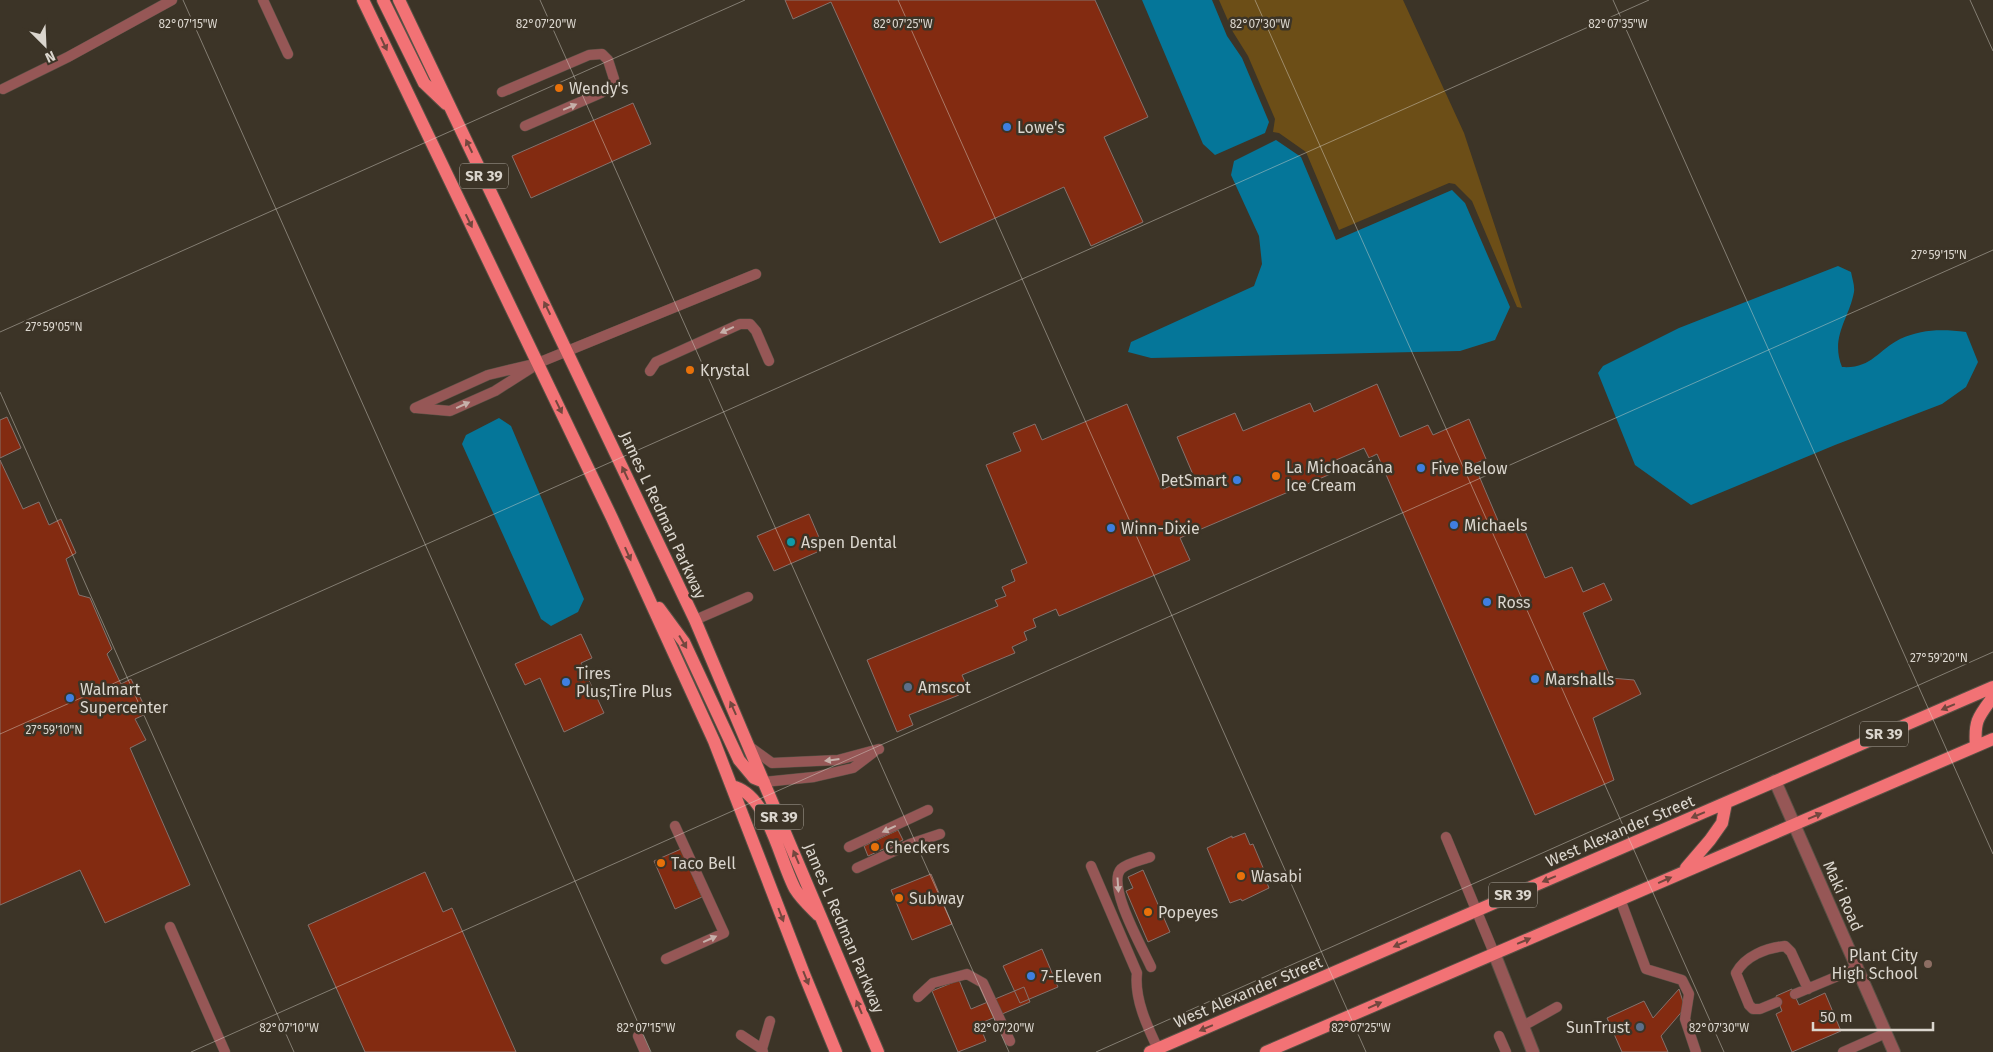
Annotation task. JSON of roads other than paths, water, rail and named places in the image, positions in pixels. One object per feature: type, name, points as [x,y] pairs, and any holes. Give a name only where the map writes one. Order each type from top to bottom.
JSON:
[{"type":"main road","name":"SR 39","points":[[363,0],[538,364],[714,741],[836,1052]]},
{"type":"main road","points":[[383,0],[424,83],[451,109]]},
{"type":"main road","name":"James L Redman Parkway","points":[[399,0],[695,620],[878,1052]]},
{"type":"main road","points":[[644,588],[684,642],[739,760],[754,778],[764,782]]},
{"type":"main road","name":"West Alexander Street","points":[[1156,1051],[1993,687]]},
{"type":"main road","points":[[1976,746],[1974,730],[1978,718],[1993,697]]},
{"type":"main road","points":[[1266,1052],[1993,739]]},
{"type":"main road","points":[[732,786],[741,788],[757,803],[795,888],[808,906],[822,918]]},
{"type":"main road","points":[[1682,872],[1722,823],[1726,803]]},
{"type":"street","name":"Maki Road","points":[[1775,781],[1894,1052]]},
{"type":"street","points":[[1494,953],[1533,1052]]},
{"type":"lane","points":[[3,89],[68,57],[172,0]]},
{"type":"lane","points":[[263,0],[288,54]]},
{"type":"lane","points":[[502,92],[589,55],[602,54],[608,60],[614,79],[610,87],[602,93],[525,126]]},
{"type":"lane","points":[[538,364],[496,390],[450,411],[415,408],[488,375],[538,364],[756,274]]},
{"type":"lane","points":[[650,371],[656,362],[740,324],[750,324],[756,331],[769,361]]},
{"type":"lane","points":[[695,620],[748,597]]},
{"type":"lane","points":[[750,747],[772,763],[838,760],[879,749],[853,768],[814,777],[764,782]]},
{"type":"lane","points":[[849,847],[928,810]]},
{"type":"lane","points":[[666,960],[724,934],[675,826]]},
{"type":"lane","points":[[857,868],[910,844],[940,834]]},
{"type":"lane","points":[[1446,837],[1494,953]]},
{"type":"lane","points":[[1150,857],[1122,868],[1117,876],[1118,893],[1151,967]]},
{"type":"lane","points":[[1091,866],[1137,973],[1136,987],[1156,1051]]},
{"type":"lane","points":[[1620,899],[1646,969],[1682,980],[1689,994],[1684,1019],[1696,1052]]},
{"type":"lane","points":[[170,927],[225,1052]]},
{"type":"lane","points":[[1777,1002],[1760,1009],[1753,1009],[1749,1005],[1736,973],[1748,958],[1775,947],[1785,946],[1791,952],[1808,989]]},
{"type":"lane","points":[[1795,994],[1857,968]]},
{"type":"lane","points":[[918,997],[932,983],[967,974],[983,983],[1010,1041]]},
{"type":"lane","points":[[1523,1026],[1557,1008]]},
{"type":"lane","points":[[740,1035],[763,1051],[770,1021]]},
{"type":"lane","points":[[1842,1052],[1886,1033]]},
{"type":"lane","points":[[638,1036],[645,1052]]},
{"type":"lane","points":[[1499,1036],[1506,1052]]},
{"type":"water","points":[[1142,0],[1212,0],[1227,36],[1242,58],[1269,122],[1265,133],[1215,155],[1203,144]]},
{"type":"water","points":[[1276,140],[1301,157],[1336,240],[1452,190],[1465,203],[1510,307],[1495,340],[1460,351],[1151,358],[1128,352],[1131,342],[1254,286],[1262,264],[1259,236],[1231,175],[1234,161]]},
{"type":"water","points":[[1838,266],[1851,272],[1854,285],[1852,302],[1839,337],[1839,356],[1842,367],[1852,367],[1867,362],[1900,339],[1916,333],[1940,330],[1966,332],[1978,362],[1966,387],[1942,404],[1835,445],[1691,505],[1635,465],[1598,373],[1603,366],[1679,328]]},
{"type":"water","points":[[499,418],[511,426],[584,599],[578,612],[551,626],[541,619],[462,444],[466,435]]},
{"type":"place","name":"Wendy's","points":[[559,88]]},
{"type":"place","name":"Lowe's","points":[[1007,127]]},
{"type":"place","name":"Krystal","points":[[690,370]]},
{"type":"place","name":"Five Below","points":[[1421,468]]},
{"type":"place","name":"La Michoacána Ice Cream","points":[[1276,476]]},
{"type":"place","name":"PetSmart","points":[[1237,480]]},
{"type":"place","name":"Michaels","points":[[1454,525]]},
{"type":"place","name":"Winn-Dixie","points":[[1111,528]]},
{"type":"place","name":"Aspen Dental","points":[[791,542]]},
{"type":"place","name":"Ross","points":[[1487,602]]},
{"type":"place","name":"Marshalls","points":[[1535,679]]},
{"type":"place","name":"Tires Plus;Tire Plus","points":[[566,682]]},
{"type":"place","name":"Amscot","points":[[908,687]]},
{"type":"place","name":"Walmart Supercenter","points":[[70,698]]},
{"type":"place","name":"Checkers","points":[[875,847]]},
{"type":"place","name":"Taco Bell","points":[[661,863]]},
{"type":"place","name":"Wasabi","points":[[1241,876]]},
{"type":"place","name":"Subway","points":[[899,898]]},
{"type":"place","name":"Popeyes","points":[[1148,912]]},
{"type":"place","name":"Plant City High School","points":[[1928,964]]},
{"type":"place","name":"7-Eleven","points":[[1031,976]]},
{"type":"place","name":"SunTrust","points":[[1640,1027]]}]
